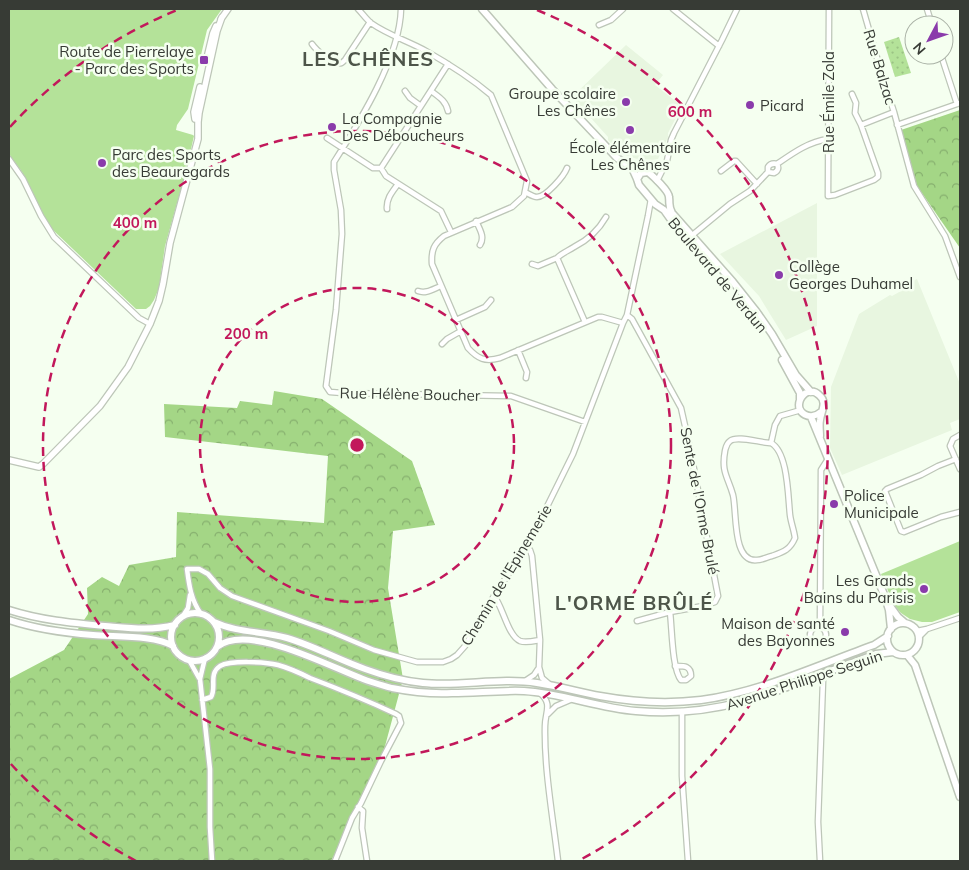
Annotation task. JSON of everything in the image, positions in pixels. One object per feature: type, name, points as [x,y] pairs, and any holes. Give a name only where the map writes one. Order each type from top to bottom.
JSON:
[{"type":"main road","points":[[482,9],[551,88],[616,158],[632,168],[639,176],[645,172],[650,173]]},
{"type":"main road","name":"Boulevard de Verdun","points":[[650,173],[668,194],[668,203],[671,211],[690,237],[761,324],[800,393],[800,399]]},
{"type":"main road","name":"Boulevard de Verdun","points":[[639,176],[638,184],[651,199],[690,237],[743,294],[772,334],[801,383],[811,392]]},
{"type":"main road","points":[[659,206],[665,206],[668,203]]},
{"type":"main road","points":[[820,438],[823,400],[818,394],[811,392],[805,394],[800,399],[799,407],[803,413],[811,417],[821,412]]},
{"type":"main road","points":[[811,417],[885,597],[889,610],[891,629]]},
{"type":"main road","points":[[885,597],[898,617],[906,624]]},
{"type":"main road","points":[[9,610],[76,624],[142,629],[159,628],[175,624]]},
{"type":"main road","points":[[201,614],[214,622],[219,634],[217,647],[212,654],[205,658],[189,660],[180,655],[171,638],[175,624],[183,616],[201,614]]},
{"type":"main road","points":[[9,620],[65,632],[150,639],[174,646]]},
{"type":"main road","name":"Avenue Philippe Seguin","points":[[214,622],[230,628],[288,638],[364,669],[398,679],[440,684],[525,681],[637,702],[701,700],[756,688],[874,645],[888,636]]},
{"type":"main road","points":[[915,665],[918,634],[914,627],[900,623],[891,629],[888,636],[888,645],[894,652],[900,655],[907,655],[916,649]]},
{"type":"main road","name":"Avenue Philippe Seguin","points":[[217,647],[224,642],[234,640],[265,642],[295,651],[372,682],[412,691],[443,693],[524,691],[607,707],[657,712],[721,707],[742,702],[876,654],[894,652]]},
{"type":"main road","points":[[907,655],[915,665],[960,797]]},
{"type":"street","points":[[9,460],[39,467],[46,461],[100,406],[128,367],[150,324],[163,284],[170,243],[198,139],[194,112],[213,33],[218,22],[228,9]]},
{"type":"street","points":[[358,9],[370,22],[396,38],[425,50],[491,95],[527,181],[526,192],[512,206],[451,232],[437,242],[432,250],[432,264],[468,348],[481,359],[492,360],[598,317],[623,323]]},
{"type":"street","points":[[343,148],[368,105],[386,67],[396,38],[401,9]]},
{"type":"street","points":[[599,25],[611,20],[623,9]]},
{"type":"street","points":[[673,9],[719,46]]},
{"type":"street","points":[[657,181],[667,161],[674,133],[737,9]]},
{"type":"street","name":"Rue Émile Zola","points":[[829,9],[828,196],[835,195],[878,177],[861,125]]},
{"type":"street","name":"Rue Balzac","points":[[863,9],[914,186],[945,236],[960,277]]},
{"type":"street","points":[[312,44],[318,51],[336,63],[342,63],[370,22]]},
{"type":"street","points":[[381,168],[448,64]]},
{"type":"street","points":[[897,125],[959,104],[945,65]]},
{"type":"street","points":[[405,91],[410,98],[421,106]]},
{"type":"street","points":[[431,91],[445,103],[448,111]]},
{"type":"street","points":[[852,94],[856,104],[855,113],[861,125],[894,112]]},
{"type":"street","points":[[327,138],[373,168],[381,168]]},
{"type":"street","points":[[690,237],[730,204],[750,191],[768,172],[769,165],[777,164],[799,148],[828,139]]},
{"type":"street","name":"Rue Hélène Boucher","points":[[343,148],[334,162],[341,210],[342,234],[327,389],[330,392],[343,393],[511,396],[585,422]]},
{"type":"street","points":[[9,159],[23,180],[54,237],[139,318],[150,324]]},
{"type":"street","points":[[721,171],[736,161],[757,184]]},
{"type":"street","points":[[768,172],[774,174],[778,168],[777,164]]},
{"type":"street","points":[[381,168],[386,176],[441,211],[451,232]]},
{"type":"street","points":[[526,192],[535,197],[540,196],[559,181],[567,168]]},
{"type":"street","points":[[650,173],[663,168]]},
{"type":"street","points":[[387,209],[389,196],[398,184]]},
{"type":"street","name":"Chemin de l'Epinemerie","points":[[190,592],[186,569],[200,569],[208,574],[220,588],[232,596],[329,631],[374,650],[417,662],[443,662],[457,655],[465,646],[525,548],[573,454],[627,315],[651,199]]},
{"type":"street","points":[[648,216],[654,207],[659,206]]},
{"type":"street","points":[[532,264],[538,266],[557,258],[561,253],[583,242],[600,228],[606,217]]},
{"type":"street","points":[[476,222],[482,235],[483,241],[480,245]]},
{"type":"street","points":[[557,258],[584,322]]},
{"type":"street","points":[[418,291],[427,292],[441,286]]},
{"type":"street","points":[[456,320],[485,307],[491,300]]},
{"type":"street","name":"Sente de l'Orme Brulé","points":[[627,315],[632,319],[681,408],[718,596],[714,602],[703,606],[670,612]]},
{"type":"street","points":[[442,344],[461,331]]},
{"type":"street","points":[[518,350],[527,372],[526,378]]},
{"type":"street","points":[[771,443],[775,425],[780,416],[801,410]]},
{"type":"street","points":[[960,435],[953,439],[950,446],[960,469]]},
{"type":"street","points":[[734,439],[771,443],[776,447],[784,466],[790,516],[795,538],[790,548],[785,551],[756,561],[744,556],[740,547],[733,496],[724,467],[725,453],[727,444],[734,439]]},
{"type":"street","points":[[956,458],[885,491],[901,531],[904,532],[941,517],[960,512]]},
{"type":"street","points":[[820,627],[821,470],[828,460]]},
{"type":"street","points":[[525,548],[530,550],[532,556],[540,640],[539,667],[542,678],[551,685]]},
{"type":"street","points":[[190,592],[201,614]]},
{"type":"street","points":[[183,616],[188,608],[190,592]]},
{"type":"street","points":[[494,596],[498,601],[512,635],[522,642],[540,640]]},
{"type":"street","points":[[637,621],[670,612],[675,666]]},
{"type":"street","points":[[918,634],[960,618]]},
{"type":"street","points":[[205,658],[200,679],[210,769],[212,861]]},
{"type":"street","points":[[189,660],[200,679]]},
{"type":"street","points":[[202,700],[211,697],[214,692],[214,673],[221,666],[233,663],[262,662],[286,668],[399,716],[401,722],[352,818],[335,861]]},
{"type":"street","points":[[525,681],[534,675],[539,667]]},
{"type":"street","points":[[820,861],[818,812],[823,681],[821,675]]},
{"type":"street","points":[[539,693],[545,698],[547,703],[545,723],[546,758],[558,861]]},
{"type":"street","points":[[547,716],[557,705],[572,700]]},
{"type":"street","points":[[682,711],[682,776],[688,861]]},
{"type":"street","points":[[358,807],[363,811],[362,828],[367,861]]},
{"type":"shaded area","name":"Groupe scolaire Les Chênes","points":[[626,45],[663,75],[655,85],[682,106],[668,133],[658,159],[644,161],[621,154],[572,97]]},
{"type":"shaded area","name":"Collège Georges Duhamel","points":[[817,203],[817,326],[786,340],[759,296],[720,254]]},
{"type":"shaded area","points":[[917,279],[960,384],[960,419],[950,423],[952,430],[842,475],[830,448],[831,387],[859,314],[890,295],[892,296],[910,286],[909,283]]},
{"type":"green space","name":"Parc des Sports des Beauregards","points":[[9,9],[222,9],[207,30],[188,109],[177,125],[176,130],[194,136],[165,246],[159,288],[154,300],[146,309],[136,309],[46,222],[22,172],[9,154]]},
{"type":"green space","points":[[899,37],[904,52],[904,65],[908,65],[911,73],[895,77],[884,42]]},
{"type":"green space","points":[[960,110],[960,248],[917,186],[901,130]]},
{"type":"green space","points":[[274,391],[322,399],[412,461],[435,525],[393,531],[388,588],[403,679],[377,776],[331,861],[9,861],[9,679],[64,650],[88,614],[87,588],[102,577],[119,586],[129,565],[176,557],[177,512],[324,523],[328,456],[165,437],[164,404],[237,408],[240,401],[272,405]]},
{"type":"green space","name":"Les Grands Bains du Parisis","points":[[960,541],[960,612],[932,622],[910,619],[901,613],[894,605],[881,574]]},
{"type":"place","name":"Route de Pierrelaye - Parc des Sports","points":[[204,60]]},
{"type":"place","name":"Groupe scolaire Les Chênes","points":[[626,102]]},
{"type":"place","name":"Picard","points":[[750,105]]},
{"type":"place","name":"La Compagnie Des Déboucheurs","points":[[332,127]]},
{"type":"place","name":"École élémentaire Les Chênes","points":[[630,130]]},
{"type":"place","name":"Parc des Sports des Beauregards","points":[[102,163]]},
{"type":"place","name":"Collège Georges Duhamel","points":[[779,275]]},
{"type":"place","name":"Police Municipale","points":[[834,504]]},
{"type":"place","name":"Les Grands Bains du Parisis","points":[[924,589]]},
{"type":"place","name":"Maison de santé des Bayonnes","points":[[845,632]]},
{"type":"district","name":"LES CHÊNES","points":[[368,58]]},
{"type":"district","name":"L'ORME BRÛLÉ","points":[[634,602]]}]
